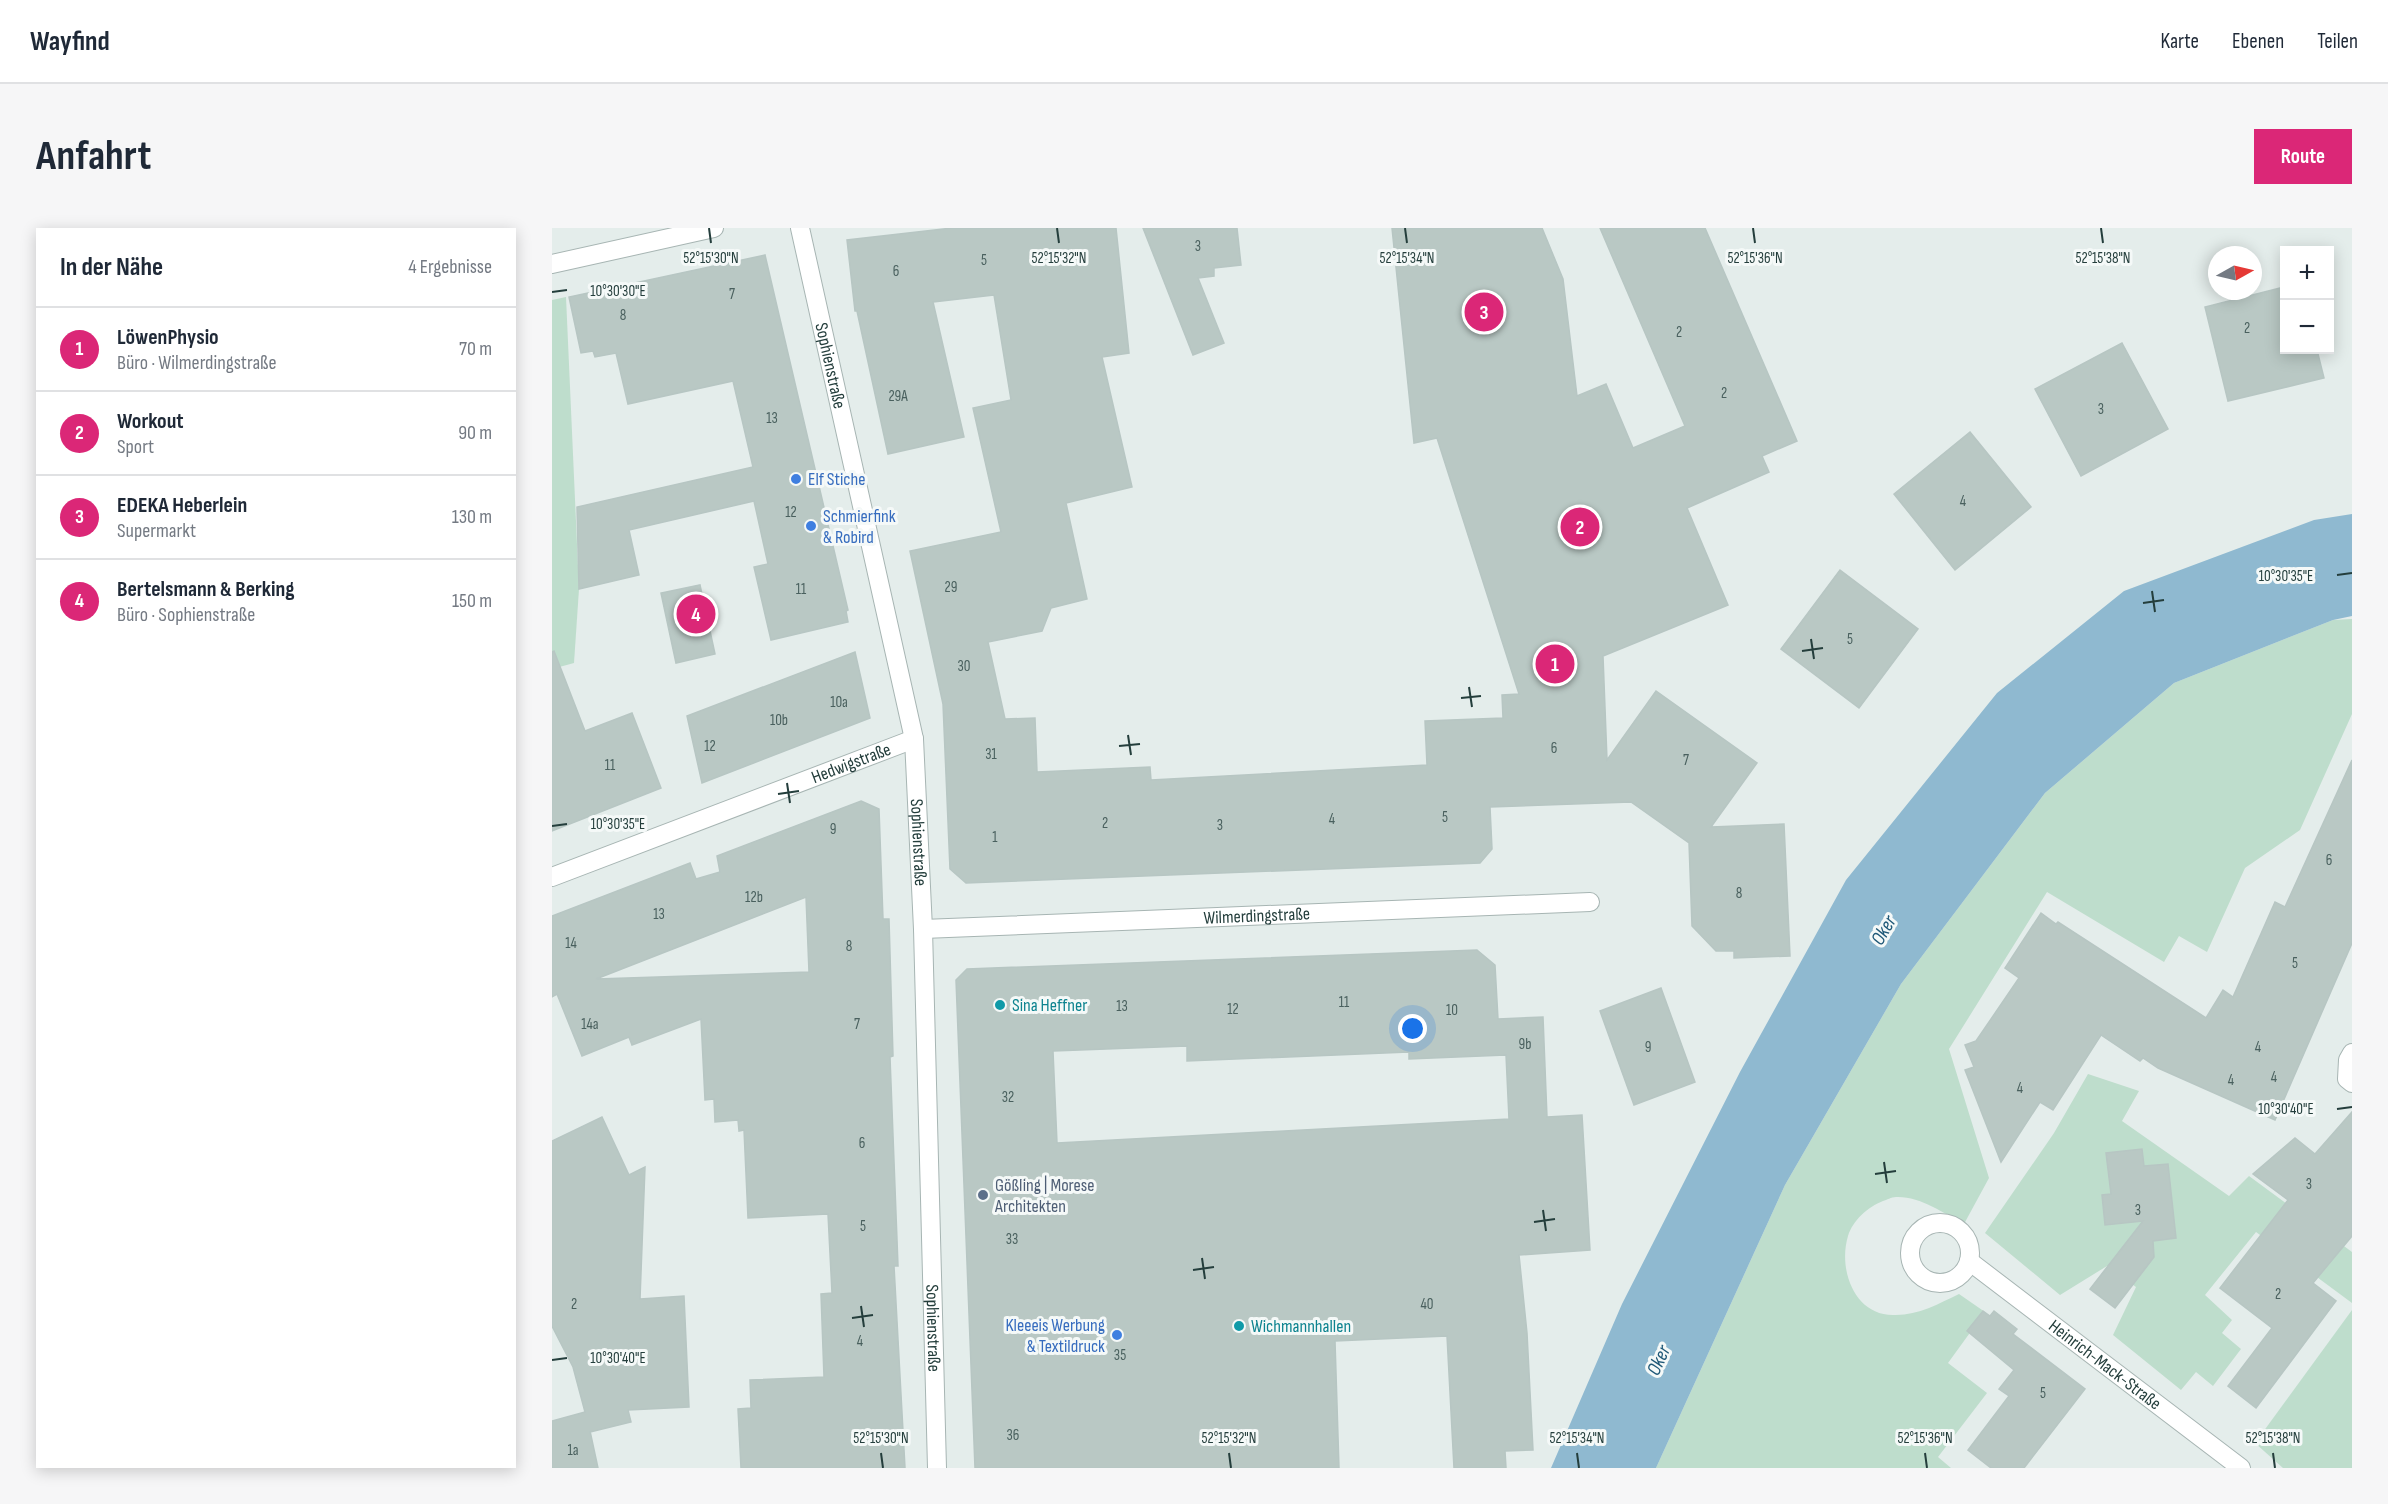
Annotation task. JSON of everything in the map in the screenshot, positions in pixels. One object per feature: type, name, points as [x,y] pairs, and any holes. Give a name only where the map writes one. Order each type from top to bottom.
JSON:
[{"type":"street","points":[[552,264],[714,228]]},
{"type":"street","name":"Sophienstraße","points":[[800,228],[914,739],[923,929],[937,1468]]},
{"type":"street","name":"Hedwigstraße","points":[[552,877],[914,739]]},
{"type":"street","name":"Wilmerdingstraße","points":[[923,929],[1590,902]]},
{"type":"street","points":[[2352,1053],[2348,1060],[2347,1079],[2352,1083]]},
{"type":"street","name":"Heinrich-Mack-Straße","points":[[1970,1261],[2241,1468]]},
{"type":"green space","points":[[566,297],[579,589],[574,663],[552,669],[552,300]]},
{"type":"green space","points":[[2352,619],[2352,714],[2300,830],[2245,868],[2207,952],[2179,936],[2164,962],[2047,892],[1949,1049],[1989,1178],[1964,1224],[1923,1202],[1896,1197],[1867,1210],[1850,1230],[1845,1249],[1848,1275],[1852,1288],[1868,1307],[1879,1313],[1910,1314],[1959,1294],[1985,1312],[1948,1363],[1987,1393],[1938,1457],[1951,1468],[1656,1468],[1785,1185],[1901,984],[2045,793],[2174,683],[2333,620]]},
{"type":"green space","points":[[2088,1074],[2139,1091],[2122,1121],[2229,1196],[2249,1176],[2352,1252],[2352,1303],[2256,1232],[2205,1295],[2232,1320],[2222,1333],[2241,1349],[2213,1386],[2196,1372],[2181,1390],[2113,1335],[2136,1287],[2107,1266],[2060,1295],[1985,1233],[2054,1133]]},
{"type":"green space","points":[[2352,1310],[2352,1468],[2283,1468],[2255,1443]]},
{"type":"water","name":"Oker","points":[[2352,514],[2352,616],[2333,620],[2174,683],[2045,793],[1901,984],[1785,1185],[1656,1468],[1551,1468],[1622,1304],[1740,1072],[1846,880],[1997,693],[2124,591],[2314,520]]},
{"type":"building","points":[[952,228],[1116,228],[1129,353],[1102,357],[1132,487],[1066,503],[1087,599],[1051,608],[1042,631],[988,642],[1005,719],[1035,718],[1037,772],[1150,767],[1151,780],[1427,765],[1425,721],[1503,718],[1502,695],[1519,694],[1437,438],[1414,443],[1392,228],[1542,228],[1563,279],[1577,396],[1606,384],[1633,448],[1685,426],[1600,228],[1705,228],[1797,441],[1762,456],[1769,472],[1687,508],[1728,605],[1603,656],[1607,760],[1656,691],[1757,763],[1711,827],[1784,824],[1790,956],[1734,958],[1734,951],[1716,951],[1692,926],[1689,843],[1631,802],[1490,807],[1492,849],[1480,863],[966,883],[950,869],[943,704],[910,551],[1001,532],[973,408],[1011,400],[994,295],[933,302],[964,437],[888,454],[857,311],[855,311],[847,240]]},
{"type":"building","points":[[1143,228],[1237,228],[1241,265],[1214,268],[1214,276],[1198,278],[1224,343],[1193,355]]},
{"type":"building","points":[[765,255],[848,610],[846,611],[848,622],[771,640],[754,567],[768,564],[754,501],[629,530],[639,575],[579,589],[577,507],[753,467],[733,381],[628,404],[616,353],[595,357],[593,351],[581,353],[569,297]]},
{"type":"building","points":[[2280,288],[2280,354],[2318,354],[2324,378],[2228,401],[2205,307],[2233,300],[2262,300],[2262,293]]},
{"type":"building","points":[[2122,343],[2168,429],[2081,476],[2035,389]]},
{"type":"building","points":[[1970,432],[2031,507],[1955,570],[1894,494]]},
{"type":"building","points":[[1840,570],[1918,629],[1859,708],[1781,649]]},
{"type":"building","points":[[700,585],[715,654],[676,663],[661,593]]},
{"type":"building","points":[[554,651],[585,731],[632,713],[661,788],[552,831],[552,652]]},
{"type":"building","points":[[855,652],[870,718],[702,783],[687,716]]},
{"type":"building","points":[[2352,760],[2352,943],[2275,1120],[2158,1068],[2143,1058],[2140,1061],[2101,1035],[2053,1110],[2040,1102],[2001,1162],[1965,1070],[1974,1067],[1965,1045],[1976,1041],[2019,978],[2005,968],[2041,913],[2206,1018],[2223,990],[2233,997],[2275,902],[2285,907]]},
{"type":"building","points":[[861,801],[879,809],[883,919],[889,919],[893,1056],[890,1057],[898,1266],[894,1266],[905,1468],[741,1468],[738,1409],[751,1408],[750,1380],[824,1377],[821,1294],[832,1293],[828,1214],[748,1218],[744,1130],[739,1131],[738,1120],[715,1122],[714,1099],[705,1100],[701,1019],[632,1045],[629,1037],[582,1056],[557,994],[552,997],[552,916],[690,863],[696,879],[720,872],[717,856]],"holes":[[[806,897],[809,972],[596,979]]]},
{"type":"building","points":[[1477,950],[1495,965],[1498,1019],[1543,1017],[1547,1117],[1582,1115],[1590,1250],[1519,1255],[1527,1333],[1533,1450],[1505,1451],[1506,1468],[1454,1468],[1447,1336],[1335,1341],[1339,1468],[975,1468],[956,980],[967,969]],"holes":[[[1187,1046],[1187,1061],[1409,1052],[1409,1059],[1506,1055],[1509,1119],[1057,1143],[1053,1051]]]},
{"type":"building","points":[[1661,988],[1695,1082],[1634,1105],[1600,1011]]},
{"type":"building","points":[[2352,1112],[2352,1236],[2313,1283],[2336,1301],[2256,1408],[2228,1386],[2272,1328],[2220,1288],[2288,1200],[2253,1174],[2295,1138],[2315,1154]]},
{"type":"building","points":[[602,1117],[629,1175],[645,1167],[640,1299],[684,1296],[689,1407],[628,1410],[631,1422],[590,1432],[598,1468],[552,1468],[552,1421],[585,1412],[573,1367],[552,1326],[552,1141]]},
{"type":"building","points":[[2142,1149],[2144,1166],[2168,1164],[2176,1238],[2153,1241],[2154,1257],[2115,1308],[2090,1289],[2143,1221],[2105,1225],[2102,1195],[2111,1194],[2106,1153]]},
{"type":"building","points":[[1983,1311],[1990,1316],[1994,1311],[2017,1329],[2013,1334],[2085,1389],[2024,1468],[1991,1468],[1968,1450],[2009,1396],[1999,1389],[2014,1370],[1967,1331]]},
{"type":"place","name":"EDEKA Heberlein","points":[[1484,312]]},
{"type":"place","name":"Elf Stiche","points":[[796,479]]},
{"type":"place","name":"Schmierfink & Robird","points":[[811,526]]},
{"type":"place","name":"Workout","points":[[1580,527]]},
{"type":"place","name":"Bertelsmann & Berking","points":[[696,614]]},
{"type":"place","name":"LöwenPhysio","points":[[1555,664]]},
{"type":"place","name":"Sina Heffner","points":[[1000,1005]]},
{"type":"place","name":"Gößling | Morese Architekten","points":[[983,1195]]},
{"type":"place","name":"Wichmannhallen","points":[[1239,1326]]},
{"type":"place","name":"Kleeeis Werbung & Textildruck","points":[[1117,1335]]}]
